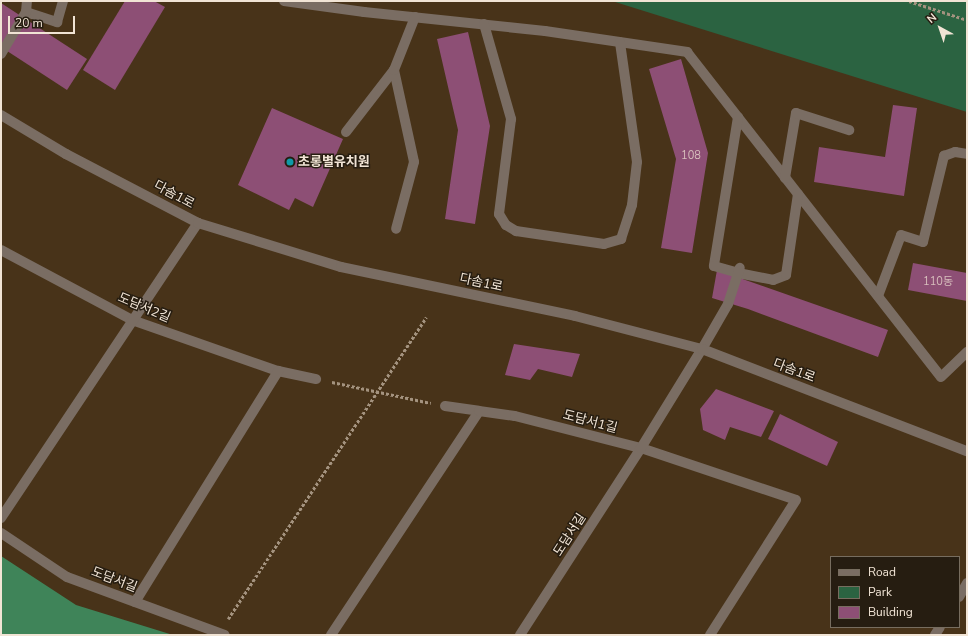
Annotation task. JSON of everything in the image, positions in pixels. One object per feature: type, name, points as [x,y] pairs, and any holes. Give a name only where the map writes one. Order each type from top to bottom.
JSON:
[{"type":"street","points":[[1,54],[26,12],[27,1]]},
{"type":"street","points":[[26,12],[57,22],[63,1]]},
{"type":"street","points":[[284,1],[545,31],[687,52],[941,377],[967,352]]},
{"type":"street","points":[[346,132],[394,70],[415,17]]},
{"type":"street","points":[[484,24],[511,119],[499,214],[506,225],[516,231],[604,244],[621,239],[632,205],[637,162],[620,42]]},
{"type":"street","points":[[394,70],[414,162],[396,229]]},
{"type":"street","points":[[785,178],[796,113],[849,130]]},
{"type":"street","name":"다솜1로","points":[[1,115],[66,154],[198,223],[341,267],[575,316],[702,349],[967,451]]},
{"type":"street","points":[[738,117],[714,266],[739,270],[773,280],[786,275],[798,194]]},
{"type":"street","points":[[878,296],[901,235],[923,242],[944,156],[955,152],[967,154]]},
{"type":"street","points":[[1,518],[198,223]]},
{"type":"street","name":"도담서2길","points":[[3,254],[132,320],[278,371],[316,379]]},
{"type":"street","name":"도담서길","points":[[520,635],[641,448],[702,349],[728,304],[739,270]]},
{"type":"street","points":[[135,602],[278,371]]},
{"type":"street","name":"도담서1길","points":[[445,406],[515,416],[641,448],[796,500],[710,635]]},
{"type":"street","points":[[331,635],[479,411]]},
{"type":"street","name":"도담서길","points":[[1,534],[67,577],[222,633]]},
{"type":"street","points":[[960,595],[967,583]]},
{"type":"path","points":[[909,1],[967,20]]},
{"type":"path","points":[[222,633],[426,317]]},
{"type":"path","points":[[316,379],[445,406]]},
{"type":"green space","points":[[612,1],[967,1],[967,112]]},
{"type":"green space","points":[[1,556],[76,605],[173,635],[1,635]]},
{"type":"building","points":[[125,1],[154,1],[165,7],[115,90],[83,70]]},
{"type":"building","points":[[1,3],[87,59],[67,90],[1,47]]},
{"type":"building","points":[[468,32],[490,126],[475,224],[445,219],[458,130],[437,39]]},
{"type":"building","points":[[681,59],[708,153],[692,253],[661,248],[676,159],[649,69]]},
{"type":"building","points":[[893,105],[917,108],[904,196],[814,182],[819,147],[885,157]]},
{"type":"building","name":"초롱별유치원","points":[[272,108],[343,139],[313,207],[295,198],[289,210],[238,185]]},
{"type":"building","points":[[913,263],[967,273],[967,301],[908,290]]},
{"type":"building","points":[[717,270],[888,330],[878,357],[748,309],[712,298]]},
{"type":"building","points":[[514,344],[580,354],[572,377],[538,369],[530,380],[505,375]]},
{"type":"building","points":[[716,389],[774,411],[761,437],[730,427],[725,440],[703,430],[700,409]]},
{"type":"building","points":[[780,414],[838,442],[827,466],[768,439]]},
{"type":"place","name":"초롱별유치원","points":[[290,162]]}]
